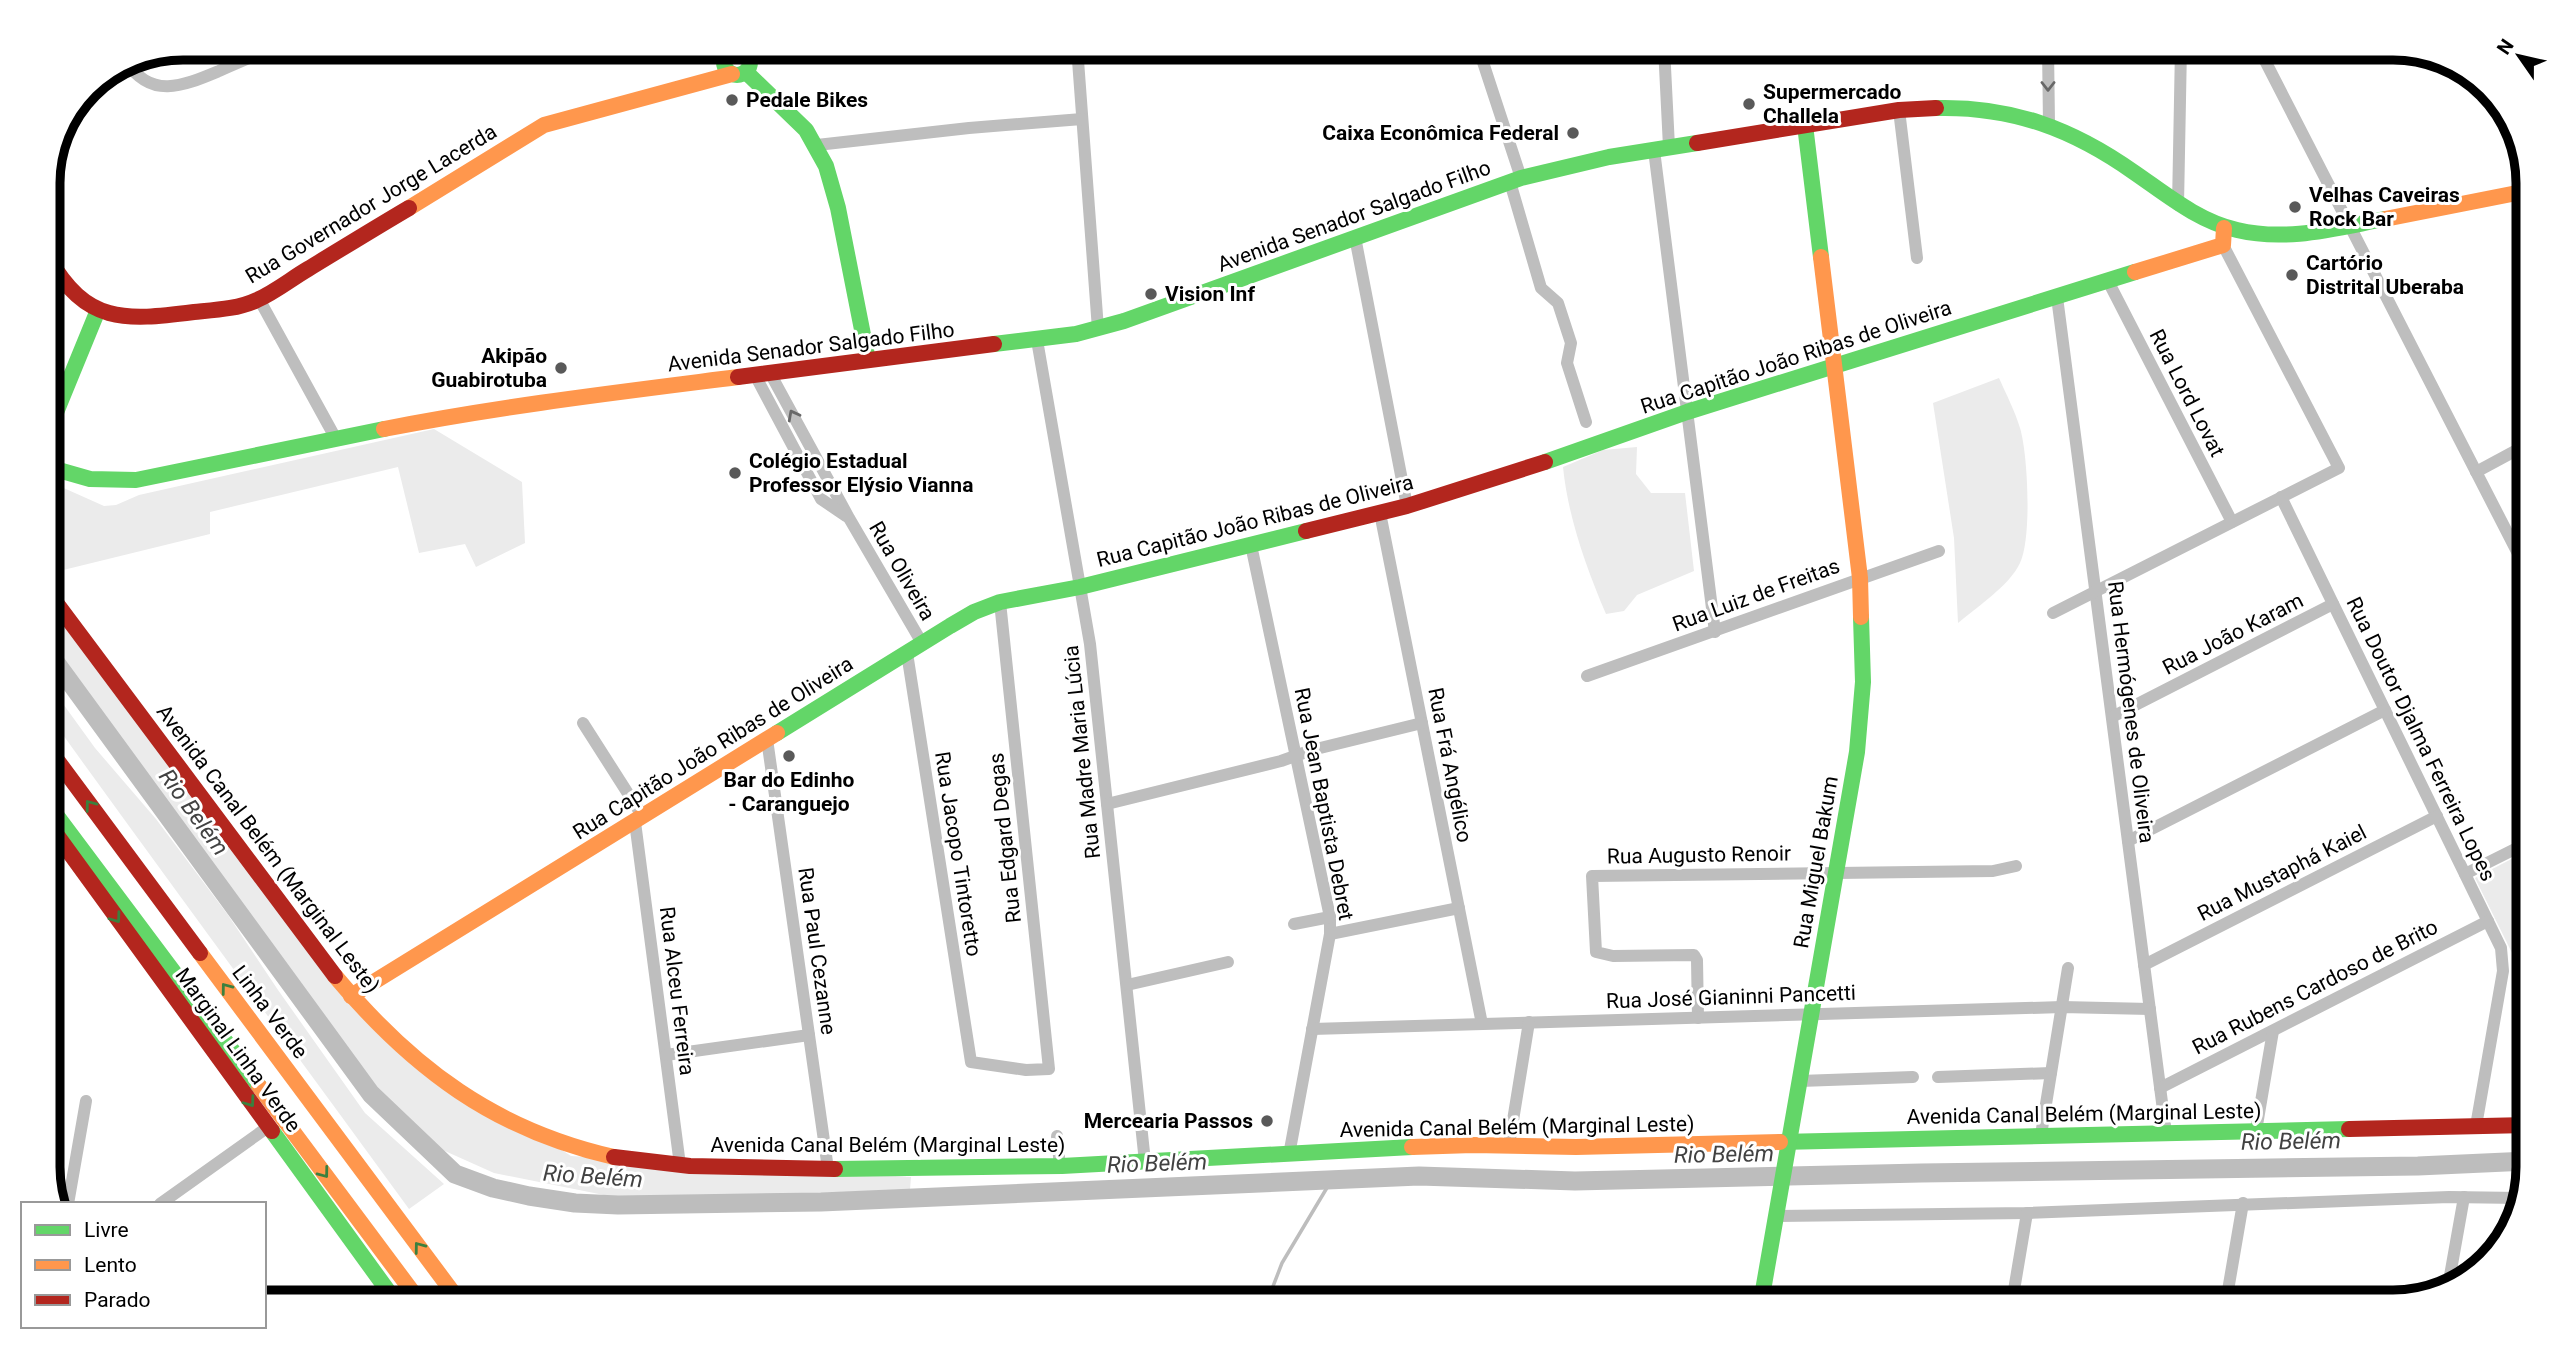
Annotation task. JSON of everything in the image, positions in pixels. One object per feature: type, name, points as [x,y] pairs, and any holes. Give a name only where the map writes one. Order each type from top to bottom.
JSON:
[{"type":"main road","points":[[723,60],[724,64],[744,62],[817,145],[835,196],[868,360]]},
{"type":"main road","name":"Rua Governador Jorge Lacerda","points":[[60,278],[71,292],[98,310],[121,317],[145,319],[231,308],[259,299],[544,125],[744,62]]},
{"type":"main road","name":"Avenida Senador Salgado Filho","points":[[60,470],[90,479],[136,480],[489,410],[1037,340],[1098,329],[1516,180],[1585,162],[1899,110],[1936,107],[1974,109],[2013,115],[2049,125],[2094,145],[2178,205],[2224,228],[2249,234],[2273,237],[2301,235],[2515,194]]},
{"type":"main road","name":"Rua Miguel Bakum","points":[[1763,1290],[1862,714],[1860,578],[1805,125]]},
{"type":"main road","points":[[2223,245],[2224,228]]},
{"type":"main road","name":"Rua Capitão João Ribas de Oliveira","points":[[351,996],[922,643],[967,616],[1000,602],[1080,587],[1407,506],[1553,460],[1687,412],[2223,245]]},
{"type":"main road","points":[[60,403],[98,310]]},
{"type":"main road","name":"Avenida Canal Belém (Marginal Leste)","points":[[60,608],[329,969],[351,996],[387,1031],[432,1070],[483,1108],[504,1120],[570,1146],[626,1158],[681,1165],[828,1169],[1060,1167],[1439,1146],[1788,1146],[2041,1135],[2516,1125]]},
{"type":"main road","name":"Linha Verde","points":[[60,764],[451,1290]]},
{"type":"main road","points":[[60,820],[411,1290]]},
{"type":"main road","name":"Marginal Linha Verde","points":[[60,840],[387,1290]]},
{"type":"street","points":[[134,69],[145,81],[173,87],[196,81],[243,60]]},
{"type":"street","points":[[1078,60],[1098,329]]},
{"type":"street","points":[[1482,60],[1516,180],[1541,288],[1558,303],[1571,343],[1567,363],[1586,422]]},
{"type":"street","points":[[1664,60],[1662,148],[1687,412],[1715,632]]},
{"type":"street","points":[[2048,60],[2049,125]]},
{"type":"street","points":[[2178,205],[2181,60]]},
{"type":"street","points":[[2265,60],[2515,548]]},
{"type":"street","points":[[1899,110],[1917,258]]},
{"type":"street","points":[[817,145],[1082,118]]},
{"type":"street","points":[[1355,237],[1407,506]]},
{"type":"street","points":[[2053,613],[2339,468],[2223,245]]},
{"type":"street","name":"Rua Lord Lovat","points":[[2108,281],[2232,522]]},
{"type":"street","name":"Rua Hermógenes de Oliveira","points":[[2057,297],[2166,1133]]},
{"type":"street","points":[[259,299],[336,439]]},
{"type":"street","name":"Rua Madre Maria Lúcia","points":[[1037,340],[1090,643],[1145,1162]]},
{"type":"street","name":"Rua Oliveira","points":[[762,374],[821,499],[849,518],[922,643]]},
{"type":"street","points":[[2476,472],[2515,451]]},
{"type":"street","name":"Rua Doutor Djalma Ferreira Lopes","points":[[2281,497],[2501,948],[2503,971],[2476,1126]]},
{"type":"street","name":"Rua Frá Angélico","points":[[1380,513],[1482,1024]]},
{"type":"street","name":"Rua Jean Baptista Debret","points":[[1251,545],[1330,917],[1330,934],[1289,1155]]},
{"type":"street","name":"Rua Luiz de Freitas","points":[[1587,676],[1939,551]]},
{"type":"street","name":"Rua Edgard Degas","points":[[971,1062],[1026,1070],[1049,1069],[1000,602]]},
{"type":"street","name":"Rua João Karam","points":[[2112,717],[2333,604]]},
{"type":"street","name":"Rua Jacopo Tintoretto","points":[[906,653],[971,1062]]},
{"type":"street","points":[[2128,841],[2385,710]]},
{"type":"street","name":"Rua Alceu Ferreira","points":[[583,723],[639,819],[681,1165]]},
{"type":"street","points":[[1107,804],[1422,723]]},
{"type":"street","name":"Rua Paul Cezanne","points":[[767,739],[828,1169]]},
{"type":"street","name":"Rua Mustaphá Kaiel","points":[[2144,965],[2437,816]]},
{"type":"street","points":[[2465,874],[2516,849]]},
{"type":"street","name":"Rua Augusto Renoir","points":[[1698,1018],[1697,960],[1694,955],[1613,956],[1596,951],[1592,876],[1993,871],[2016,866]]},
{"type":"street","points":[[1330,934],[1459,908]]},
{"type":"street","points":[[1294,924],[1330,917]]},
{"type":"street","name":"Rua Rubens Cardoso de Brito","points":[[2160,1088],[2488,921]]},
{"type":"street","points":[[1126,985],[1228,962]]},
{"type":"street","points":[[2041,1135],[2068,968]]},
{"type":"street","name":"Rua José Gianinni Pancetti","points":[[1312,1029],[2062,1007],[2150,1009]]},
{"type":"street","points":[[1509,1145],[1529,1022]]},
{"type":"street","points":[[2256,1131],[2273,1031]]},
{"type":"street","points":[[666,1055],[809,1035]]},
{"type":"street","points":[[1938,1077],[2051,1073]]},
{"type":"street","points":[[1800,1081],[1913,1077]]},
{"type":"street","points":[[68,1202],[86,1101]]},
{"type":"street","points":[[162,1202],[268,1127]]},
{"type":"street","points":[[1057,1136],[1060,1167]]},
{"type":"street","points":[[2450,1275],[2464,1197]]},
{"type":"street","points":[[1777,1210],[2027,1213],[2243,1203],[2511,1198]]},
{"type":"street","points":[[2228,1290],[2243,1203]]},
{"type":"street","points":[[2014,1290],[2027,1213]]},
{"type":"shaded area","points":[[1999,378],[2016,415],[2023,440],[2028,496],[2024,551],[2020,563],[2009,579],[1958,623],[1954,538],[1933,403]]},
{"type":"shaded area","points":[[434,429],[522,482],[525,543],[476,567],[465,544],[419,553],[398,467],[210,512],[210,534],[60,571],[60,486],[104,506],[116,505],[139,495]]},
{"type":"shaded area","points":[[1637,447],[1636,474],[1651,493],[1685,493],[1694,571],[1637,595],[1624,611],[1606,614],[1579,542],[1563,467],[1603,450]]},
{"type":"shaded area","points":[[60,621],[367,1023],[571,1156],[911,1177],[910,1190],[624,1199],[494,1173],[436,1147],[375,1091],[60,660]]},
{"type":"shaded area","points":[[60,700],[95,748],[156,819],[228,915],[365,1113],[444,1184],[409,1209],[60,731]]},
{"type":"shaded area","points":[[2516,857],[2514,957],[2475,878]]},
{"type":"waterway","name":"Rio Belém","points":[[60,668],[371,1094],[455,1174],[493,1188],[529,1196],[575,1203],[618,1205],[821,1202],[1419,1176],[1575,1181],[2418,1166],[2516,1162]]},
{"type":"waterway","points":[[1272,1290],[1282,1263],[1331,1181]]},
{"type":"traffic: fast","points":[[724,60],[728,71],[737,75],[746,71],[750,62]]},
{"type":"traffic: fast","points":[[746,72],[806,130],[826,166],[838,208],[868,360]]},
{"type":"traffic: fast","points":[[1936,108],[1990,111],[2041,123],[2112,157],[2196,214],[2237,230],[2274,235],[2293,234],[2385,219]]},
{"type":"traffic: fast","points":[[1805,125],[1821,257]]},
{"type":"traffic: fast","points":[[994,344],[1076,334],[1124,321],[1521,178],[1609,157],[1697,143]]},
{"type":"traffic: fast","points":[[1545,462],[1687,412],[2135,272]]},
{"type":"traffic: fast","points":[[60,403],[98,310]]},
{"type":"traffic: fast","points":[[60,470],[90,479],[136,480],[384,429]]},
{"type":"traffic: fast","points":[[777,733],[950,626],[974,612],[1000,602],[1080,587],[1306,531]]},
{"type":"traffic: fast","points":[[1763,1290],[1857,752],[1863,682],[1861,617]]},
{"type":"traffic: fast","points":[[60,820],[259,1086]]},
{"type":"traffic: fast","points":[[1780,1142],[2349,1129]]},
{"type":"traffic: fast","points":[[272,1131],[387,1290]]},
{"type":"traffic: fast","points":[[835,1169],[1062,1166],[1412,1147]]},
{"type":"traffic: slow","points":[[409,208],[544,125],[732,74]]},
{"type":"traffic: slow","points":[[2385,219],[2515,193]]},
{"type":"traffic: slow","points":[[2135,272],[2223,245],[2224,228]]},
{"type":"traffic: slow","points":[[1821,257],[1860,578],[1861,617]]},
{"type":"traffic: slow","points":[[384,429],[516,406],[738,377]]},
{"type":"traffic: slow","points":[[351,996],[777,733]]},
{"type":"traffic: slow","points":[[200,953],[451,1290]]},
{"type":"traffic: slow","points":[[335,976],[395,1040],[459,1091],[531,1130],[614,1157]]},
{"type":"traffic: slow","points":[[259,1086],[411,1290]]},
{"type":"traffic: slow","points":[[1412,1147],[1576,1147],[1780,1142]]},
{"type":"traffic: jam","points":[[1697,143],[1899,110],[1936,108]]},
{"type":"traffic: jam","points":[[60,276],[77,295],[92,306],[109,313],[147,317],[226,309],[264,297],[409,208]]},
{"type":"traffic: jam","points":[[738,377],[994,344]]},
{"type":"traffic: jam","points":[[1306,531],[1407,506],[1545,462]]},
{"type":"traffic: jam","points":[[60,608],[335,976]]},
{"type":"traffic: jam","points":[[60,764],[200,953]]},
{"type":"traffic: jam","points":[[60,840],[272,1131]]},
{"type":"traffic: jam","points":[[2349,1129],[2516,1125]]},
{"type":"traffic: jam","points":[[614,1157],[690,1166],[835,1169]]},
{"type":"place","name":"Pedale Bikes","points":[[732,100]]},
{"type":"place","name":"Supermercado Challela","points":[[1749,104]]},
{"type":"place","name":"Caixa Econômica Federal","points":[[1573,133]]},
{"type":"place","name":"Velhas Caveiras Rock Bar","points":[[2295,207]]},
{"type":"place","name":"Cartório Distrital Uberaba","points":[[2292,275]]},
{"type":"place","name":"Vision Inf","points":[[1151,294]]},
{"type":"place","name":"Akipão Guabirotuba","points":[[561,368]]},
{"type":"place","name":"Colégio Estadual Professor Elýsio Vianna","points":[[735,473]]},
{"type":"place","name":"Bar do Edinho - Caranguejo","points":[[789,756]]},
{"type":"place","name":"Mercearia Passos","points":[[1267,1121]]}]
